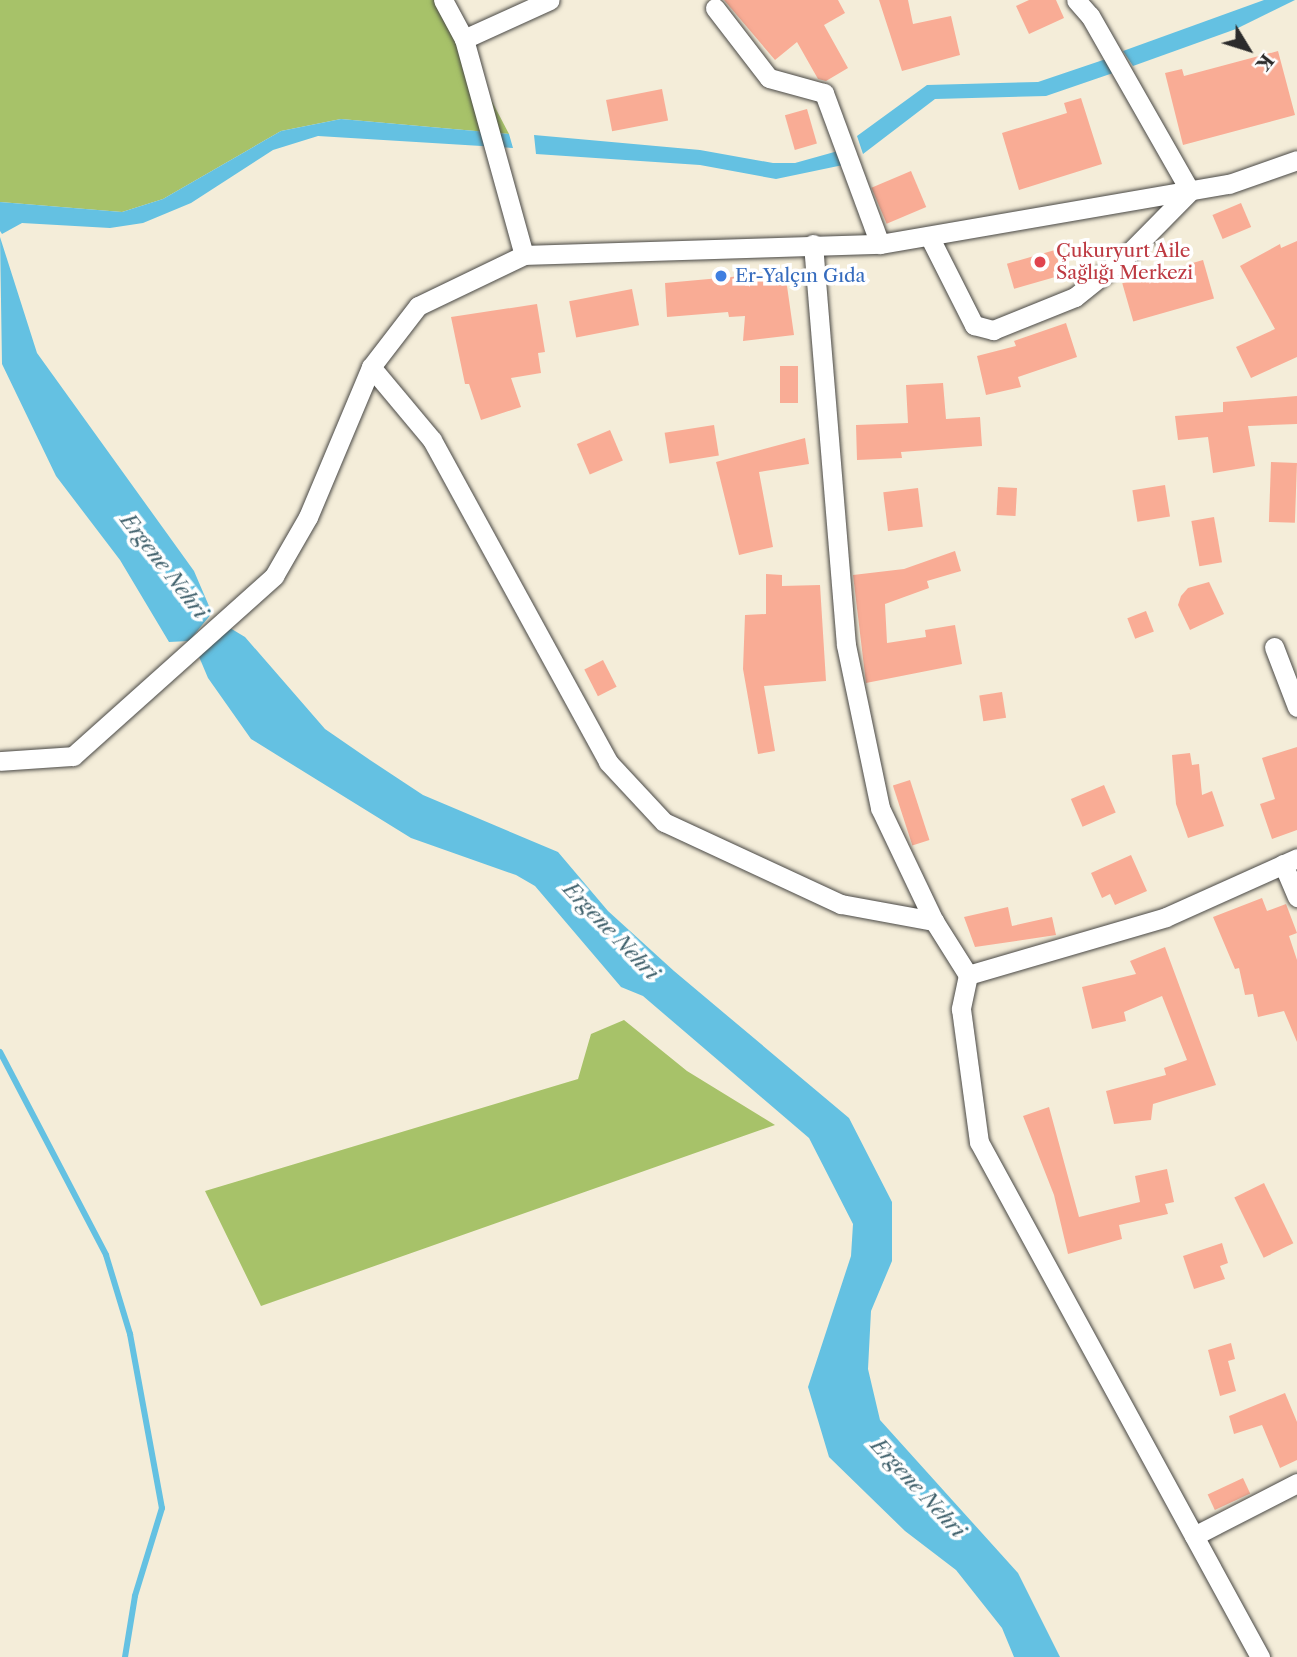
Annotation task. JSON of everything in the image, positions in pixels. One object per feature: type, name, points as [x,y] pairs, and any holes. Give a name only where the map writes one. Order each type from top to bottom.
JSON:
[{"type":"street","points":[[443,0],[464,39],[524,255]]},
{"type":"street","points":[[464,39],[550,0]]},
{"type":"street","points":[[1076,0],[1124,76],[1190,191]]},
{"type":"street","points":[[715,8],[769,78],[824,93],[880,244]]},
{"type":"street","points":[[0,761],[73,756],[183,654],[274,576],[308,517],[370,367],[418,306],[524,255],[880,244],[1229,184],[1297,160]]},
{"type":"street","points":[[929,236],[974,325],[993,330],[1075,297],[1126,256],[1190,191]]},
{"type":"street","points":[[813,244],[845,645],[880,808],[934,921],[968,975],[961,1009],[979,1142],[1260,1657]]},
{"type":"street","points":[[370,367],[432,440],[608,762],[664,822],[841,904],[934,921]]},
{"type":"street","points":[[1274,647],[1297,707]]},
{"type":"street","points":[[968,975],[1166,917],[1290,861],[1297,897]]},
{"type":"street","points":[[1194,1536],[1297,1483]]},
{"type":"green space","points":[[0,0],[439,0],[509,134],[341,119],[281,131],[163,199],[122,212],[0,202]]},
{"type":"green space","points":[[624,1020],[687,1071],[775,1125],[261,1306],[205,1191],[578,1079],[591,1034]]},
{"type":"water","points":[[1264,0],[1295,0],[1236,29],[1133,66],[1123,51]]},
{"type":"water","points":[[1106,59],[1113,73],[1046,96],[935,99],[863,154],[857,136],[927,85],[1038,82]]},
{"type":"water","points":[[341,119],[509,134],[513,148],[318,136],[273,150],[191,203],[143,223],[110,228],[22,223],[2,234],[0,231],[0,202],[122,212],[163,199],[281,131]]},
{"type":"water","points":[[534,135],[700,150],[773,163],[795,163],[838,151],[843,165],[776,179],[700,165],[536,154]]},
{"type":"water","name":"Ergene Nehri","points":[[0,237],[37,353],[194,571],[212,613],[189,641],[169,642],[120,560],[56,476],[2,364]]},
{"type":"water","name":"Ergene Nehri","points":[[225,625],[245,637],[325,729],[370,760],[423,795],[558,852],[608,911],[674,971],[849,1118],[892,1202],[892,1261],[871,1311],[868,1369],[880,1420],[1018,1573],[1060,1657],[1014,1657],[1002,1628],[956,1570],[905,1531],[829,1457],[808,1387],[851,1256],[853,1224],[809,1138],[643,996],[621,987],[535,886],[516,875],[411,838],[251,739],[208,678],[197,652]]},
{"type":"building","points":[[724,0],[838,0],[845,13],[824,25],[848,68],[826,81],[818,79],[797,42],[775,60]]},
{"type":"building","points":[[879,0],[908,0],[913,24],[951,16],[960,55],[902,71]]},
{"type":"building","points":[[1029,0],[1056,0],[1064,18],[1029,34],[1016,6]]},
{"type":"building","points":[[1278,51],[1295,115],[1183,145],[1165,73],[1182,69],[1184,76]]},
{"type":"building","points":[[662,89],[668,120],[612,131],[606,100]]},
{"type":"building","points":[[1081,98],[1102,164],[1019,190],[1002,133],[1067,113],[1064,103]]},
{"type":"building","points":[[807,109],[817,144],[795,150],[785,115]]},
{"type":"building","points":[[911,171],[926,207],[887,224],[871,188]]},
{"type":"building","points":[[1241,203],[1251,227],[1223,239],[1212,215]]},
{"type":"building","points":[[1297,241],[1297,357],[1251,378],[1236,347],[1275,329],[1240,266],[1280,244],[1281,248]]},
{"type":"building","points":[[1055,250],[1062,275],[1014,289],[1007,264]]},
{"type":"building","points":[[1203,260],[1214,298],[1133,322],[1122,283]]},
{"type":"building","points":[[785,272],[794,335],[743,341],[745,316],[729,317],[728,312],[667,317],[665,283]]},
{"type":"building","points":[[632,289],[639,325],[576,338],[569,301]]},
{"type":"building","points":[[537,304],[545,352],[538,353],[541,373],[511,378],[521,407],[481,420],[469,384],[465,384],[451,317]]},
{"type":"building","points":[[1066,323],[1077,357],[1018,377],[1021,387],[986,395],[977,356],[1016,346],[1014,341]]},
{"type":"building","points":[[780,366],[798,366],[798,403],[780,403]]},
{"type":"building","points":[[943,383],[946,419],[980,417],[982,446],[901,452],[902,458],[857,460],[856,425],[908,423],[906,385]]},
{"type":"building","points":[[1297,396],[1297,424],[1248,426],[1255,466],[1213,473],[1208,437],[1178,440],[1175,416],[1223,412],[1223,402]]},
{"type":"building","points":[[714,425],[719,456],[669,463],[665,433]]},
{"type":"building","points":[[610,430],[623,460],[590,474],[577,444]]},
{"type":"building","points":[[805,438],[809,464],[759,472],[773,547],[739,555],[716,462]]},
{"type":"building","points":[[1271,462],[1297,463],[1295,523],[1269,522]]},
{"type":"building","points":[[1165,485],[1170,517],[1137,522],[1132,490]]},
{"type":"building","points":[[998,487],[1017,488],[1016,516],[997,515]]},
{"type":"building","points":[[918,488],[923,527],[888,531],[883,492]]},
{"type":"building","points":[[1214,517],[1222,562],[1199,566],[1191,521]]},
{"type":"building","points":[[955,551],[961,571],[927,581],[929,588],[885,604],[887,643],[926,637],[925,630],[955,625],[962,664],[866,683],[853,575],[904,569]]},
{"type":"building","points":[[766,574],[782,575],[782,586],[820,585],[826,681],[764,686],[775,751],[758,754],[743,669],[745,615],[766,614]]},
{"type":"building","points":[[1209,582],[1224,614],[1190,630],[1178,605],[1181,596],[1188,588]]},
{"type":"building","points":[[1146,611],[1154,632],[1135,639],[1127,618]]},
{"type":"building","points":[[603,660],[617,687],[598,696],[584,670]]},
{"type":"building","points":[[1002,692],[1006,718],[983,721],[979,696]]},
{"type":"building","points":[[1297,747],[1297,830],[1272,839],[1260,804],[1275,799],[1262,758]]},
{"type":"building","points":[[1190,753],[1192,765],[1199,764],[1202,795],[1212,791],[1224,826],[1188,838],[1176,804],[1172,755]]},
{"type":"building","points":[[910,780],[929,840],[912,845],[893,786]]},
{"type":"building","points":[[1104,785],[1116,813],[1083,827],[1071,799]]},
{"type":"building","points":[[1131,855],[1147,891],[1115,905],[1110,894],[1102,898],[1091,873]]},
{"type":"building","points":[[1262,898],[1267,911],[1286,904],[1297,933],[1289,936],[1297,960],[1297,1042],[1284,1011],[1258,1017],[1253,994],[1245,995],[1239,968],[1235,969],[1213,917]]},
{"type":"building","points":[[1008,907],[1012,926],[1052,917],[1056,935],[975,947],[964,917]]},
{"type":"building","points":[[1165,947],[1216,1085],[1153,1104],[1151,1120],[1114,1124],[1106,1091],[1166,1075],[1164,1068],[1187,1060],[1162,996],[1124,1012],[1126,1021],[1092,1029],[1082,987],[1136,974],[1130,961]]},
{"type":"building","points":[[1049,1107],[1079,1217],[1140,1202],[1135,1176],[1167,1169],[1174,1202],[1165,1204],[1168,1214],[1119,1225],[1122,1239],[1068,1254],[1054,1195],[1023,1116]]},
{"type":"building","points":[[1264,1183],[1293,1243],[1264,1258],[1234,1197]]},
{"type":"building","points":[[1222,1243],[1228,1263],[1220,1266],[1225,1279],[1194,1289],[1183,1256]]},
{"type":"building","points":[[1231,1343],[1235,1359],[1228,1361],[1236,1391],[1220,1396],[1208,1350]]},
{"type":"building","points":[[1285,1393],[1297,1422],[1297,1460],[1280,1468],[1262,1425],[1234,1434],[1229,1416]]},
{"type":"building","points":[[1243,1478],[1250,1493],[1215,1510],[1208,1494]]},
{"type":"waterway","points":[[0,1052],[106,1255],[130,1334],[162,1508],[135,1596],[125,1657]]},
{"type":"place","name":"Çukuryurt Aile Sağlığı Merkezi","points":[[1040,262]]},
{"type":"place","name":"Er-Yalçın Gıda","points":[[721,276]]}]
